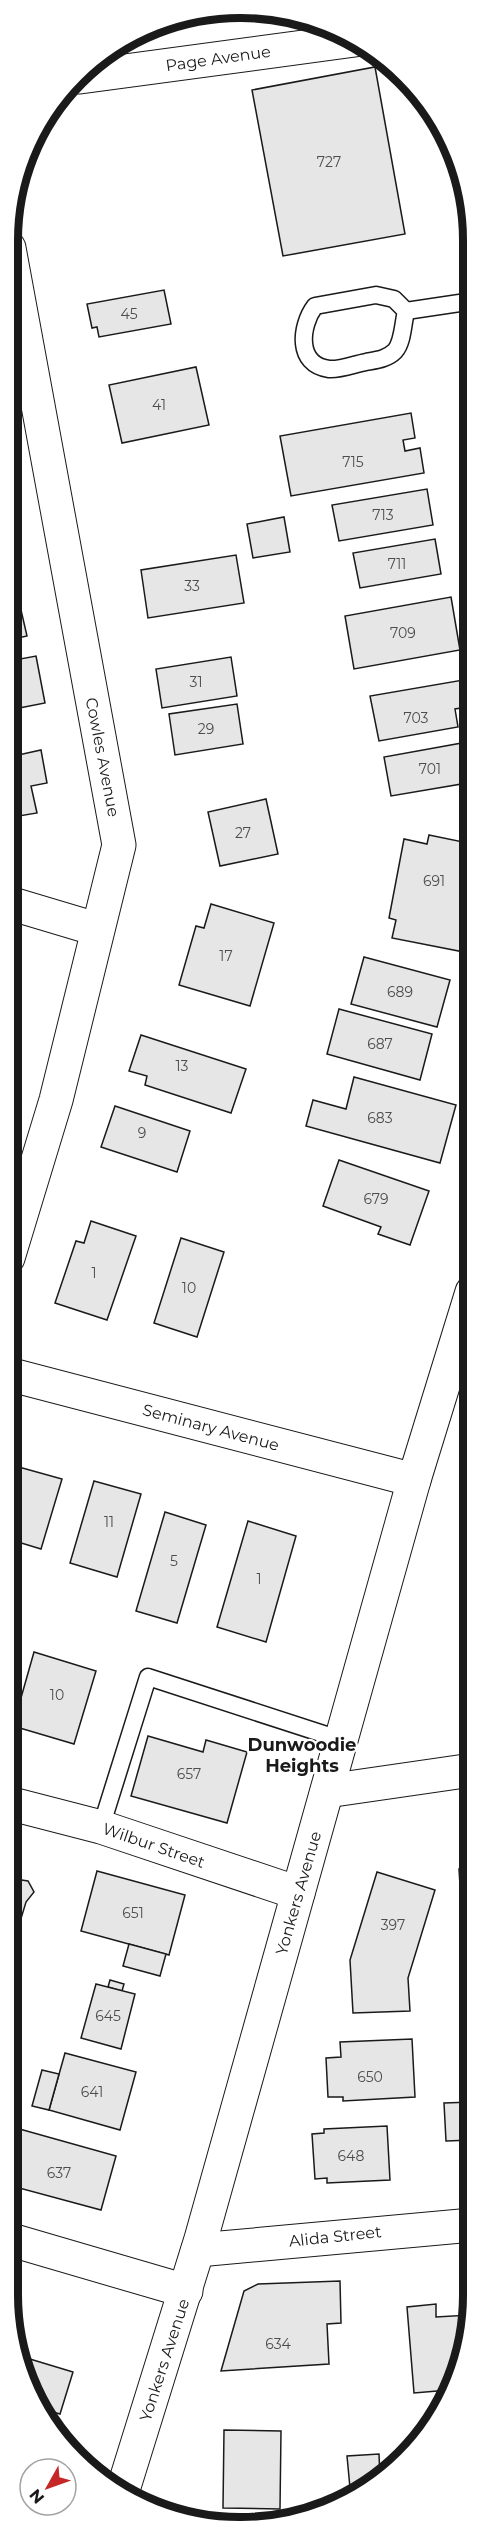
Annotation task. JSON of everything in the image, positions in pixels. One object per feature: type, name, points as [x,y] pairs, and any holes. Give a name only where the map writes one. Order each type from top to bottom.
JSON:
[{"type":"street","name":"Page Avenue","points":[[91,75],[341,42]]},
{"type":"street","name":"Cowles Avenue","points":[[18,297],[119,845],[96,929],[56,1100],[18,1225]]},
{"type":"street","points":[[18,906],[96,929]]},
{"type":"street","name":"Yonkers Avenue","points":[[125,2484],[198,2250],[414,1479],[463,1321]]},
{"type":"street","name":"Seminary Avenue","points":[[18,1377],[414,1479]]},
{"type":"street","points":[[327,1791],[463,1771]]},
{"type":"street","name":"Wilbur Street","points":[[18,1806],[101,1827],[298,1893]]},
{"type":"street","name":"Alida Street","points":[[198,2250],[463,2225]]},
{"type":"street","points":[[18,2242],[186,2291]]},
{"type":"lane","points":[[376,295],[394,299],[406,311],[400,342],[397,349],[387,358],[330,369],[319,365],[309,357],[302,333],[307,317],[315,306],[376,295]]},
{"type":"lane","points":[[406,311],[463,302]]},
{"type":"lane","points":[[101,1827],[148,1677],[342,1740]]},
{"type":"building","points":[[375,67],[405,234],[283,256],[252,90]]},
{"type":"building","points":[[164,290],[171,324],[99,337],[97,327],[92,328],[87,304]]},
{"type":"building","points":[[196,367],[209,425],[122,443],[109,385]]},
{"type":"building","points":[[411,413],[415,438],[403,440],[405,451],[420,448],[424,473],[291,496],[280,436]]},
{"type":"building","points":[[427,489],[433,525],[339,541],[332,505]]},
{"type":"building","points":[[284,517],[290,552],[253,558],[247,524]]},
{"type":"building","points":[[435,539],[441,574],[360,588],[353,553]]},
{"type":"building","points":[[236,555],[244,603],[148,618],[141,570]]},
{"type":"building","points":[[18,597],[27,636],[18,638]]},
{"type":"building","points":[[451,597],[460,650],[354,669],[345,616]]},
{"type":"building","points":[[36,656],[45,703],[18,708],[18,659]]},
{"type":"building","points":[[231,657],[237,696],[162,708],[156,669]]},
{"type":"building","points":[[463,680],[463,708],[455,709],[458,727],[379,741],[370,696]]},
{"type":"building","points":[[237,704],[243,744],[175,755],[169,714]]},
{"type":"building","points":[[463,743],[463,784],[391,796],[384,757]]},
{"type":"building","points":[[41,750],[47,783],[31,786],[37,813],[19,816],[18,755]]},
{"type":"building","points":[[266,799],[278,854],[220,866],[208,812]]},
{"type":"building","points":[[429,835],[463,842],[463,952],[392,938],[396,920],[389,918],[404,839],[427,844]]},
{"type":"building","points":[[211,904],[274,923],[250,1006],[179,985],[196,926],[204,928]]},
{"type":"building","points":[[364,957],[450,980],[437,1027],[351,1004]]},
{"type":"building","points":[[339,1009],[432,1034],[420,1080],[327,1054]]},
{"type":"building","points":[[141,1035],[246,1069],[231,1113],[145,1085],[147,1076],[129,1071]]},
{"type":"building","points":[[354,1077],[456,1105],[440,1163],[306,1126],[313,1100],[346,1109]]},
{"type":"building","points":[[115,1106],[190,1131],[177,1172],[101,1147]]},
{"type":"building","points":[[339,1160],[429,1191],[410,1245],[378,1234],[381,1227],[323,1206]]},
{"type":"building","points":[[91,1221],[136,1236],[107,1320],[55,1303],[76,1241],[84,1243]]},
{"type":"building","points":[[181,1238],[224,1252],[197,1337],[154,1323]]},
{"type":"building","points":[[18,1467],[62,1479],[41,1549],[18,1542]]},
{"type":"building","points":[[94,1481],[141,1494],[117,1577],[70,1563]]},
{"type":"building","points":[[165,1512],[206,1525],[177,1623],[136,1611]]},
{"type":"building","points":[[248,1521],[296,1536],[266,1642],[217,1627]]},
{"type":"building","points":[[34,1652],[96,1671],[74,1744],[18,1727],[18,1708]]},
{"type":"building","points":[[148,1736],[203,1752],[206,1740],[247,1752],[227,1823],[131,1796]]},
{"type":"building","points":[[459,1869],[463,1869],[463,1935]]},
{"type":"building","points":[[97,1871],[185,1895],[169,1955],[81,1931]]},
{"type":"building","points":[[377,1872],[435,1890],[408,1978],[410,2011],[353,2013],[350,1960]]},
{"type":"building","points":[[18,1880],[28,1881],[34,1892],[26,1902],[18,1928]]},
{"type":"building","points":[[129,1944],[166,1954],[160,1976],[123,1966]]},
{"type":"building","points":[[110,1980],[124,1984],[122,1991],[108,1987]]},
{"type":"building","points":[[96,1984],[135,1994],[121,2049],[81,2038]]},
{"type":"building","points":[[412,2039],[415,2097],[343,2101],[343,2097],[328,2097],[326,2058],[341,2057],[340,2042]]},
{"type":"building","points":[[65,2053],[136,2072],[120,2130],[49,2110]]},
{"type":"building","points":[[42,2070],[59,2074],[49,2110],[32,2106]]},
{"type":"building","points":[[463,2102],[463,2140],[446,2141],[444,2103]]},
{"type":"building","points":[[387,2126],[390,2180],[327,2183],[327,2178],[315,2179],[312,2134],[324,2133],[324,2129]]},
{"type":"building","points":[[18,2129],[116,2156],[101,2210],[18,2188]]},
{"type":"building","points":[[340,2281],[341,2323],[327,2324],[329,2364],[221,2371],[244,2291],[258,2284]]},
{"type":"building","points":[[436,2304],[436,2317],[462,2315],[459,2338],[441,2391],[414,2393],[407,2307]]},
{"type":"building","points":[[28,2358],[73,2372],[60,2414],[51,2412],[48,2406],[35,2380]]},
{"type":"building","points":[[224,2430],[281,2431],[280,2509],[223,2508]]},
{"type":"building","points":[[379,2454],[380,2468],[350,2488],[347,2456]]},
{"type":"district","name":"Dunwoodie Heights","points":[[302,1755]]}]
